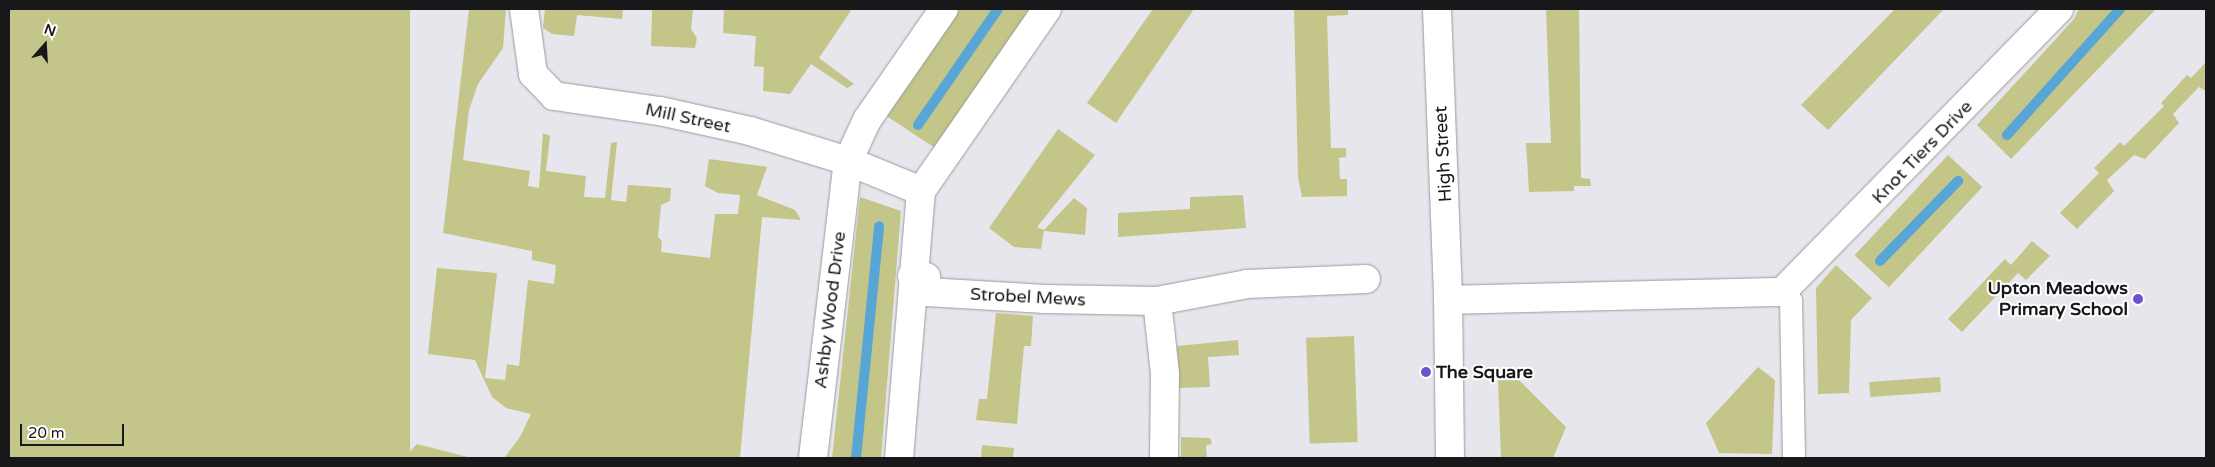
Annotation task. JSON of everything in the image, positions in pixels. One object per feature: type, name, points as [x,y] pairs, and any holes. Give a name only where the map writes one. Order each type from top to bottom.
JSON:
[{"type":"street","name":"Mill Street","points":[[524,9],[533,74],[554,96],[677,114],[750,131],[848,161]]},
{"type":"street","name":"Ashby Wood Drive","points":[[813,458],[848,161],[867,120],[944,9]]},
{"type":"street","points":[[899,458],[912,276],[921,191],[1047,9]]},
{"type":"street","name":"High Street","points":[[1437,9],[1448,300]]},
{"type":"street","name":"Knot Tiers Drive","points":[[1782,292],[2059,9]]},
{"type":"street","points":[[848,161],[921,191]]},
{"type":"street","name":"Strobel Mews","points":[[912,276],[926,277],[927,292],[1045,300],[1157,302],[1247,284],[1366,278]]},
{"type":"street","points":[[1450,458],[1448,300],[1782,292],[1791,301],[1794,458]]},
{"type":"street","points":[[1157,302],[1165,374],[1164,458]]},
{"type":"green space","points":[[9,9],[410,9],[410,458],[9,458]]},
{"type":"green space","points":[[469,9],[506,9],[503,48],[478,84],[469,110],[463,160],[530,171],[528,186],[539,188],[543,133],[550,136],[546,171],[586,176],[584,197],[605,198],[611,143],[617,142],[611,200],[626,202],[628,185],[671,188],[670,201],[661,205],[658,237],[662,241],[661,252],[710,258],[715,214],[738,214],[740,195],[718,193],[705,186],[709,159],[767,167],[757,195],[795,210],[801,220],[762,217],[740,458],[504,458],[520,437],[531,414],[506,408],[492,397],[475,360],[428,354],[437,268],[497,273],[485,378],[505,380],[507,364],[519,366],[528,280],[554,284],[556,265],[532,260],[532,251],[443,233]]},
{"type":"green space","points":[[545,9],[623,9],[622,19],[577,15],[574,36],[552,34],[543,28]]},
{"type":"green space","points":[[638,9],[693,9],[691,29],[697,38],[695,48],[651,46],[652,10]]},
{"type":"green space","points":[[724,9],[852,9],[819,58],[854,84],[847,88],[811,64],[790,94],[763,91],[764,67],[754,66],[756,36],[723,33]]},
{"type":"green space","points":[[959,9],[1032,9],[935,148],[885,115]]},
{"type":"green space","points":[[1153,9],[1194,9],[1116,123],[1087,103]]},
{"type":"green space","points":[[1294,9],[1348,9],[1348,15],[1327,16],[1331,148],[1346,148],[1346,157],[1339,158],[1340,179],[1347,179],[1347,196],[1302,197],[1298,177]]},
{"type":"green space","points":[[1579,9],[1581,178],[1590,179],[1591,186],[1574,186],[1574,191],[1529,192],[1526,143],[1551,143],[1546,10]]},
{"type":"green space","points":[[1895,9],[1944,9],[1828,130],[1801,105]]},
{"type":"green space","points":[[2079,9],[2156,9],[2011,159],[1977,125],[2074,19]]},
{"type":"green space","points":[[2206,62],[2206,91],[2199,87],[2173,114],[2179,123],[2145,159],[2134,155],[2107,180],[2114,191],[2077,229],[2060,213],[2099,173],[2094,168],[2120,142],[2124,146],[2164,106],[2161,103],[2187,75],[2191,78]]},
{"type":"green space","points":[[1058,129],[1095,155],[1037,227],[1044,230],[1074,198],[1087,208],[1085,235],[1044,231],[1041,249],[1014,247],[989,228]]},
{"type":"green space","points":[[1948,155],[1982,187],[1889,287],[1855,255]]},
{"type":"green space","points":[[1243,195],[1246,228],[1118,237],[1118,213],[1190,209],[1190,197]]},
{"type":"green space","points":[[860,197],[901,211],[881,458],[832,458]]},
{"type":"green space","points":[[2032,241],[2050,256],[2026,280],[2018,273],[1962,332],[1948,319],[2005,259],[2011,265]]},
{"type":"green space","points":[[1836,265],[1872,298],[1851,320],[1849,393],[1818,394],[1816,288]]},
{"type":"green space","points":[[996,313],[1033,316],[1031,346],[1024,346],[1017,424],[976,420],[979,399],[987,399]]},
{"type":"green space","points":[[1354,336],[1358,442],[1310,444],[1306,338]]},
{"type":"green space","points":[[1238,340],[1239,355],[1208,357],[1210,387],[1179,388],[1177,346]]},
{"type":"green space","points":[[1758,367],[1775,380],[1772,454],[1719,453],[1706,423]]},
{"type":"green space","points":[[1509,370],[1566,427],[1553,458],[1501,458],[1498,380]]},
{"type":"green space","points":[[1940,377],[1941,392],[1870,397],[1869,382]]},
{"type":"green space","points":[[1181,437],[1210,438],[1212,444],[1206,445],[1207,458],[1175,458],[1181,456]]},
{"type":"green space","points":[[417,444],[472,458],[404,458]]},
{"type":"green space","points":[[982,445],[1014,448],[1013,458],[981,458]]},
{"type":"waterway","points":[[918,125],[998,9]]},
{"type":"waterway","points":[[2007,135],[2120,9]]},
{"type":"waterway","points":[[1880,261],[1958,181]]},
{"type":"waterway","points":[[856,458],[879,226]]},
{"type":"place","name":"Upton Meadows Primary School","points":[[2138,299]]},
{"type":"place","name":"The Square","points":[[1426,372]]}]
